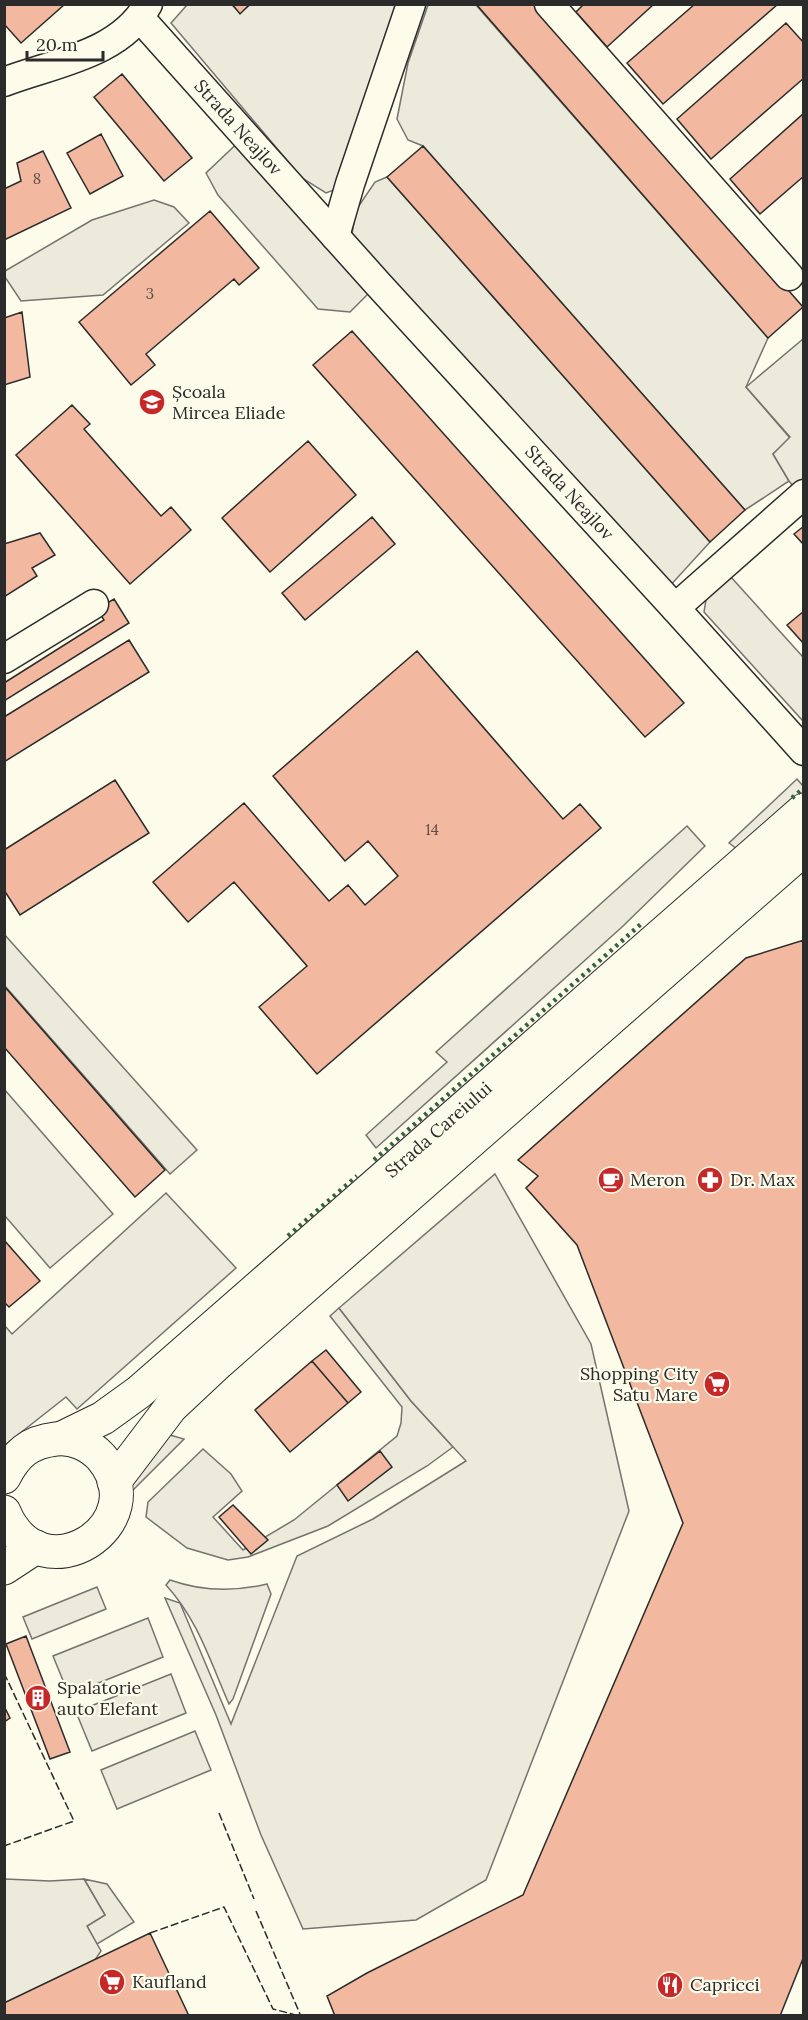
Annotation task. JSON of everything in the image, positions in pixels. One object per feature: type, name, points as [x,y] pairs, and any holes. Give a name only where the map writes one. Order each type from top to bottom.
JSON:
[{"type":"main road","name":"Strada Careiului","points":[[4,1478],[12,1461],[26,1448],[43,1440],[62,1438],[103,1418],[139,1392],[804,810]]},
{"type":"main road","name":"Strada Careiului","points":[[114,1482],[171,1407],[219,1362],[804,849]]},
{"type":"main road","points":[[4,1512],[22,1539],[36,1547],[50,1551],[66,1551],[81,1547],[93,1541],[103,1531],[110,1520],[115,1502],[114,1482],[107,1465],[96,1451],[80,1442],[62,1438]]},
{"type":"main road","points":[[4,1568],[36,1547]]},
{"type":"street","points":[[335,236],[350,184],[411,4]]},
{"type":"street","points":[[549,4],[789,276]]},
{"type":"street","points":[[4,82],[88,54],[115,38],[144,11]]},
{"type":"street","name":"Strada Neajlov","points":[[144,11],[335,236],[804,751]]},
{"type":"street","points":[[675,608],[804,494]]},
{"type":"street","points":[[4,659],[94,604]]},
{"type":"shaded area","points":[[187,5],[232,5],[240,13],[250,5],[411,5],[350,184],[326,193],[302,178],[171,23]]},
{"type":"shaded area","points":[[428,5],[476,5],[768,338],[746,387],[790,438],[773,454],[789,481],[745,510],[423,146],[408,140],[397,119],[408,63]]},
{"type":"shaded area","points":[[246,135],[378,284],[350,312],[318,309],[218,195],[206,173]]},
{"type":"shaded area","points":[[387,177],[710,542],[668,588],[352,234],[356,210],[375,182]]},
{"type":"shaded area","points":[[154,200],[174,207],[189,223],[103,295],[21,301],[5,277],[5,271],[92,220]]},
{"type":"shaded area","points":[[803,339],[804,494],[801,496],[773,454],[790,437],[746,387]]},
{"type":"shaded area","points":[[730,576],[803,657],[803,721],[704,612],[707,594]]},
{"type":"shaded area","points":[[797,779],[803,786],[803,800],[744,854],[729,843]]},
{"type":"shaded area","points":[[687,826],[705,846],[622,927],[376,1148],[366,1135],[447,1062],[436,1052]]},
{"type":"shaded area","points":[[4,934],[197,1150],[170,1174],[5,986]]},
{"type":"shaded area","points":[[4,1089],[113,1214],[50,1268],[5,1216]]},
{"type":"shaded area","points":[[495,1174],[591,1344],[629,1511],[486,1880],[416,1920],[303,1929],[261,1835],[216,1715],[165,1598],[180,1603],[231,1724],[297,1556],[373,1519],[466,1461],[411,1401],[339,1308]]},
{"type":"shaded area","points":[[166,1193],[236,1268],[77,1409],[66,1397],[5,1445],[5,1326],[12,1334]]},
{"type":"shaded area","points":[[339,1308],[411,1401],[453,1447],[427,1466],[328,1526],[248,1557],[228,1560],[187,1548],[146,1517],[148,1502],[203,1449],[231,1474],[242,1491],[213,1517],[243,1550],[294,1520],[397,1436],[402,1407],[330,1316]]},
{"type":"shaded area","points":[[170,1435],[184,1439],[130,1493],[134,1471]]},
{"type":"shaded area","points":[[170,1580],[218,1589],[267,1584],[271,1594],[233,1699],[229,1704],[195,1627],[187,1612],[166,1585]]},
{"type":"shaded area","points":[[97,1587],[106,1609],[32,1639],[23,1617]]},
{"type":"shaded area","points":[[148,1618],[163,1657],[69,1695],[53,1656]]},
{"type":"shaded area","points":[[171,1674],[186,1713],[92,1751],[76,1712]]},
{"type":"shaded area","points":[[195,1731],[211,1770],[117,1809],[101,1770]]},
{"type":"shaded area","points":[[5,1879],[50,1881],[84,1879],[105,1915],[87,1926],[101,1951],[95,1960],[5,2003]]},
{"type":"shaded area","points":[[84,1879],[107,1884],[134,1922],[97,1944],[87,1926],[105,1915]]},
{"type":"building","points":[[4,4],[65,4],[21,43],[4,24]]},
{"type":"building","points":[[232,4],[250,4],[240,14]]},
{"type":"building","points":[[476,4],[538,4],[803,307],[768,338]]},
{"type":"building","points":[[584,4],[654,4],[607,47],[576,12]]},
{"type":"building","points":[[695,4],[778,4],[663,104],[627,63]]},
{"type":"building","points":[[786,23],[804,43],[804,78],[711,159],[677,119]]},
{"type":"building","points":[[122,74],[192,158],[164,181],[94,97]]},
{"type":"building","points":[[803,114],[804,176],[760,214],[730,179]]},
{"type":"building","points":[[101,134],[123,176],[90,194],[67,153]]},
{"type":"building","points":[[423,146],[745,510],[710,542],[387,177]]},
{"type":"building","points":[[43,151],[71,208],[4,240],[4,189],[21,181],[17,163]]},
{"type":"building","points":[[210,211],[259,268],[239,285],[234,279],[146,354],[155,365],[131,385],[79,322]]},
{"type":"building","points":[[22,312],[30,377],[4,385],[4,318]]},
{"type":"building","points":[[352,331],[684,703],[645,737],[313,365]]},
{"type":"building","points":[[72,405],[90,424],[84,429],[161,516],[171,507],[191,530],[130,584],[16,455]]},
{"type":"building","points":[[308,441],[356,495],[270,572],[222,518]]},
{"type":"building","points":[[372,517],[395,544],[305,620],[282,593]]},
{"type":"building","points":[[804,526],[804,545],[794,534]]},
{"type":"building","points":[[40,533],[55,555],[32,568],[37,576],[4,597],[4,544]]},
{"type":"building","points":[[114,599],[129,623],[4,701],[4,683],[104,620],[97,609]]},
{"type":"building","points":[[804,611],[804,644],[787,625]]},
{"type":"building","points":[[129,640],[149,672],[4,762],[4,717]]},
{"type":"building","points":[[417,651],[563,819],[580,804],[601,828],[317,1074],[259,1007],[307,966],[234,882],[188,922],[153,882],[244,803],[329,901],[348,885],[365,905],[398,876],[368,841],[345,861],[273,776]]},
{"type":"building","points":[[115,780],[149,833],[20,915],[4,890],[4,850]]},
{"type":"building","name":"Shopping City Satu Mare","points":[[804,940],[804,1956],[780,2016],[335,2016],[327,1996],[367,1973],[523,1895],[683,1523],[577,1245],[526,1188],[538,1176],[518,1160],[746,958]]},
{"type":"building","points":[[4,986],[165,1170],[135,1197],[4,1047]]},
{"type":"building","points":[[4,1240],[40,1281],[9,1307],[4,1302]]},
{"type":"building","points":[[326,1350],[361,1392],[348,1403],[312,1361]]},
{"type":"building","points":[[312,1361],[348,1403],[290,1452],[255,1410]]},
{"type":"building","points":[[380,1451],[392,1467],[348,1501],[337,1485]]},
{"type":"building","points":[[233,1505],[268,1540],[251,1554],[219,1517]]},
{"type":"building","name":"Spalatorie auto Elefant","points":[[26,1636],[70,1752],[50,1759],[6,1644]]},
{"type":"building","points":[[4,1706],[10,1718],[4,1722]]},
{"type":"building","name":"Kaufland","points":[[150,1933],[189,2016],[4,2016],[4,2003]]},
{"type":"hedge","points":[[792,798],[804,788]]},
{"type":"hedge","points":[[374,1160],[641,924]]},
{"type":"hedge","points":[[288,1236],[357,1176]]},
{"type":"fence","points":[[4,1673],[74,1821],[4,1846]]},
{"type":"fence","points":[[219,1813],[254,1899]]},
{"type":"fence","points":[[150,1933],[224,1907],[273,2009],[300,2016]]},
{"type":"fence","points":[[256,1911],[300,2014]]},
{"type":"place","name":"Școala Mircea Eliade","points":[[152,402]]},
{"type":"place","name":"Meron","points":[[611,1180]]},
{"type":"place","name":"Dr. Max","points":[[710,1180]]},
{"type":"place","name":"Shopping City Satu Mare","points":[[717,1384]]},
{"type":"place","name":"Spalatorie auto Elefant","points":[[38,1698]]},
{"type":"place","name":"Kaufland","points":[[112,1982]]},
{"type":"place","name":"Capricci","points":[[670,1985]]}]
